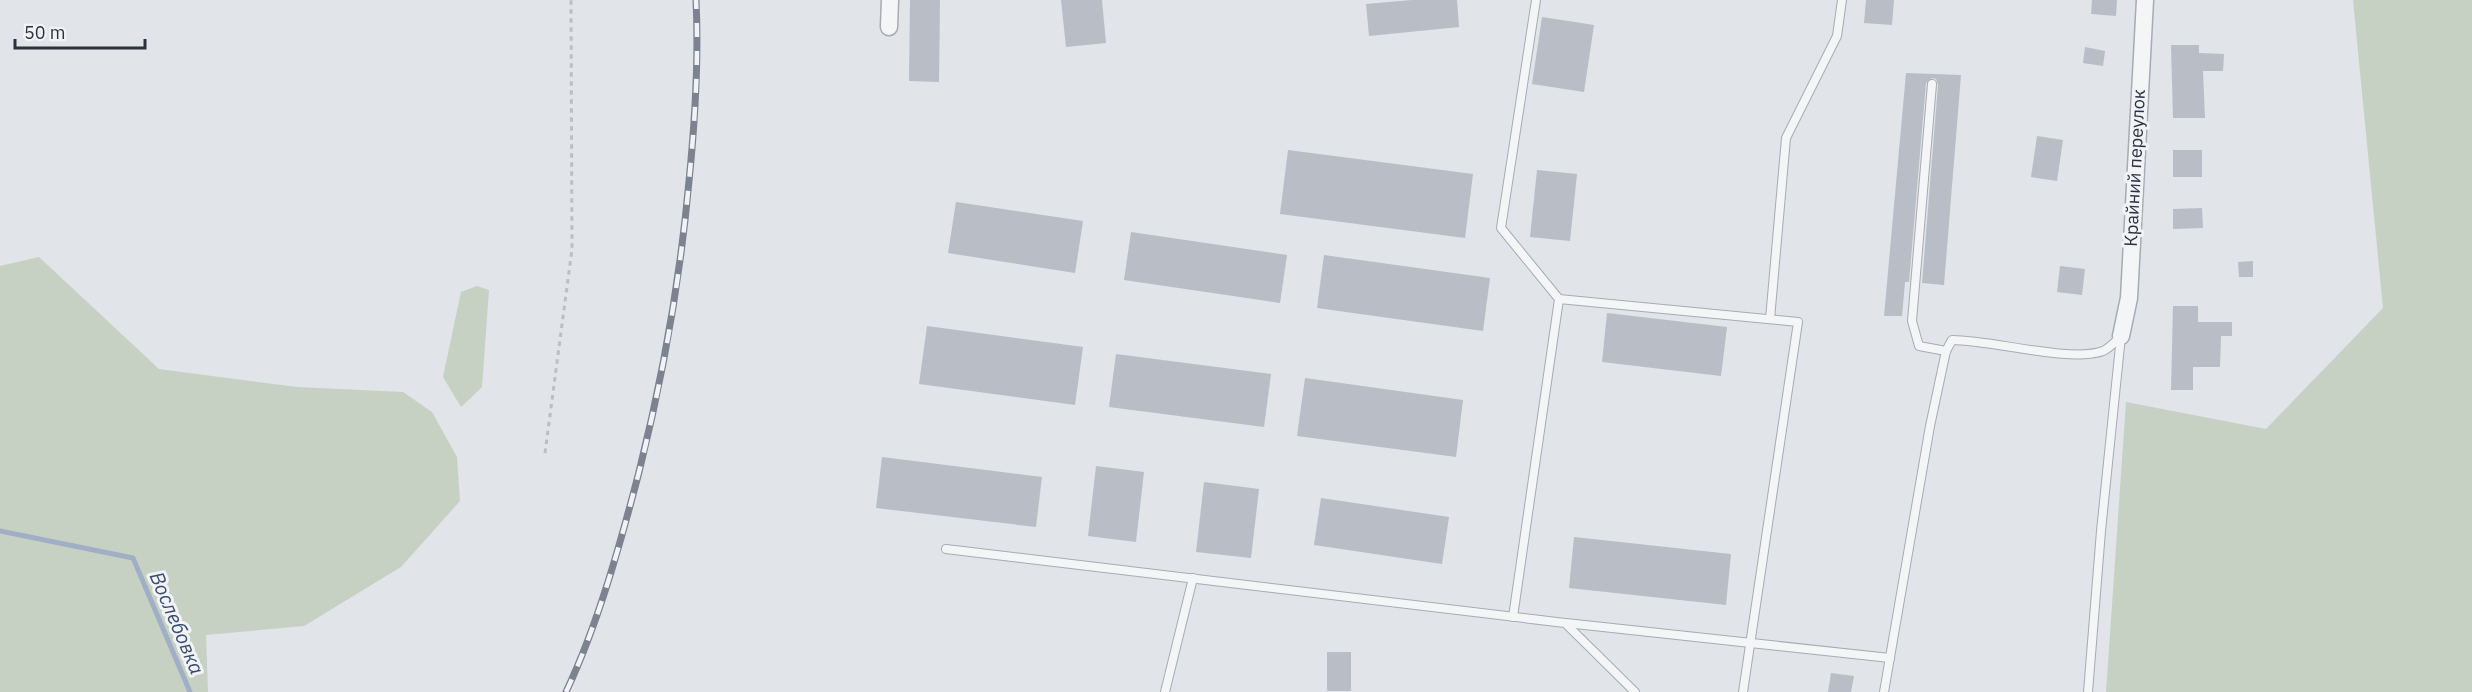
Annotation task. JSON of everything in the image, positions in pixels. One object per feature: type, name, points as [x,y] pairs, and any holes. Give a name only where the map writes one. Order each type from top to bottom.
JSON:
[{"type":"street","points":[[889,27],[890,0]]},
{"type":"street","name":"Крайний переулок","points":[[2121,336],[2128,298],[2145,0]]},
{"type":"lane","points":[[1536,0],[1502,228],[1559,299],[1798,322],[1743,692]]},
{"type":"lane","points":[[1770,320],[1786,138],[1837,36],[1842,0]]},
{"type":"lane","points":[[1932,84],[1912,321],[1919,346],[1946,351]]},
{"type":"lane","points":[[1513,617],[1559,299]]},
{"type":"lane","points":[[1884,692],[1930,426],[1946,351],[1952,340],[1974,340],[2076,356],[2104,350],[2121,336]]},
{"type":"lane","points":[[2088,692],[2101,531],[2121,336]]},
{"type":"lane","points":[[946,549],[1513,617],[1890,658]]},
{"type":"lane","points":[[1165,692],[1193,578]]},
{"type":"lane","points":[[1565,623],[1635,692]]},
{"type":"path","points":[[545,453],[572,249],[570,0]]},
{"type":"green space","points":[[2353,0],[2472,0],[2472,692],[2106,692],[2126,402],[2266,429],[2383,308]]},
{"type":"green space","points":[[39,257],[159,369],[297,387],[403,392],[432,412],[457,457],[460,501],[401,567],[304,626],[206,635],[208,692],[0,692],[0,266]]},
{"type":"green space","points":[[477,286],[489,290],[482,387],[461,407],[443,377],[461,292]]},
{"type":"building","points":[[910,0],[940,0],[939,82],[909,81]]},
{"type":"building","points":[[1061,0],[1102,0],[1106,43],[1066,47]]},
{"type":"building","points":[[1412,0],[1457,0],[1459,27],[1369,36],[1366,4]]},
{"type":"building","points":[[1866,0],[1894,0],[1892,25],[1864,23]]},
{"type":"building","points":[[2092,0],[2117,0],[2116,16],[2091,14]]},
{"type":"building","points":[[1542,17],[1594,25],[1584,92],[1532,84]]},
{"type":"building","points":[[2171,45],[2199,45],[2199,53],[2224,54],[2223,71],[2203,71],[2205,118],[2173,118]]},
{"type":"building","points":[[2085,47],[2105,51],[2103,66],[2083,63]]},
{"type":"building","points":[[1906,73],[1961,75],[1944,285],[1922,283],[1938,85],[1936,79],[1932,78],[1926,83],[1909,282],[1905,282],[1902,316],[1884,316]]},
{"type":"building","points":[[2037,136],[2063,140],[2057,181],[2031,177]]},
{"type":"building","points":[[1288,150],[1473,174],[1465,238],[1280,214]]},
{"type":"building","points":[[2173,150],[2202,150],[2202,177],[2173,177]]},
{"type":"building","points":[[1537,170],[1577,174],[1570,241],[1530,237]]},
{"type":"building","points":[[956,202],[1083,221],[1075,273],[948,253]]},
{"type":"building","points":[[2202,208],[2203,228],[2173,229],[2173,209]]},
{"type":"building","points":[[1131,232],[1287,255],[1280,303],[1124,280]]},
{"type":"building","points":[[1324,255],[1490,278],[1483,331],[1317,308]]},
{"type":"building","points":[[2253,261],[2253,277],[2239,277],[2238,262]]},
{"type":"building","points":[[2060,266],[2085,269],[2082,295],[2057,292]]},
{"type":"building","points":[[2173,306],[2198,306],[2198,322],[2232,322],[2232,336],[2221,336],[2220,367],[2193,367],[2193,390],[2171,390]]},
{"type":"building","points":[[1607,313],[1727,327],[1721,376],[1602,362]]},
{"type":"building","points":[[927,326],[1083,347],[1075,405],[919,384]]},
{"type":"building","points":[[1116,354],[1271,374],[1264,427],[1109,407]]},
{"type":"building","points":[[1305,378],[1463,400],[1456,457],[1297,436]]},
{"type":"building","points":[[882,457],[1042,477],[1036,527],[876,508]]},
{"type":"building","points":[[1096,466],[1144,472],[1136,542],[1088,536]]},
{"type":"building","points":[[1204,482],[1259,489],[1251,558],[1196,552]]},
{"type":"building","points":[[1321,498],[1449,517],[1442,564],[1314,545]]},
{"type":"building","points":[[1574,537],[1731,554],[1726,605],[1569,588]]},
{"type":"building","points":[[1327,652],[1351,652],[1351,691],[1327,691]]},
{"type":"building","points":[[1831,673],[1854,676],[1851,692],[1828,692]]},
{"type":"waterway","name":"Вослебовка","points":[[0,531],[133,558],[190,692]]},
{"type":"railway","points":[[566,692],[598,612],[616,556],[639,472],[663,364],[676,292],[691,158],[697,68],[696,0]]}]
